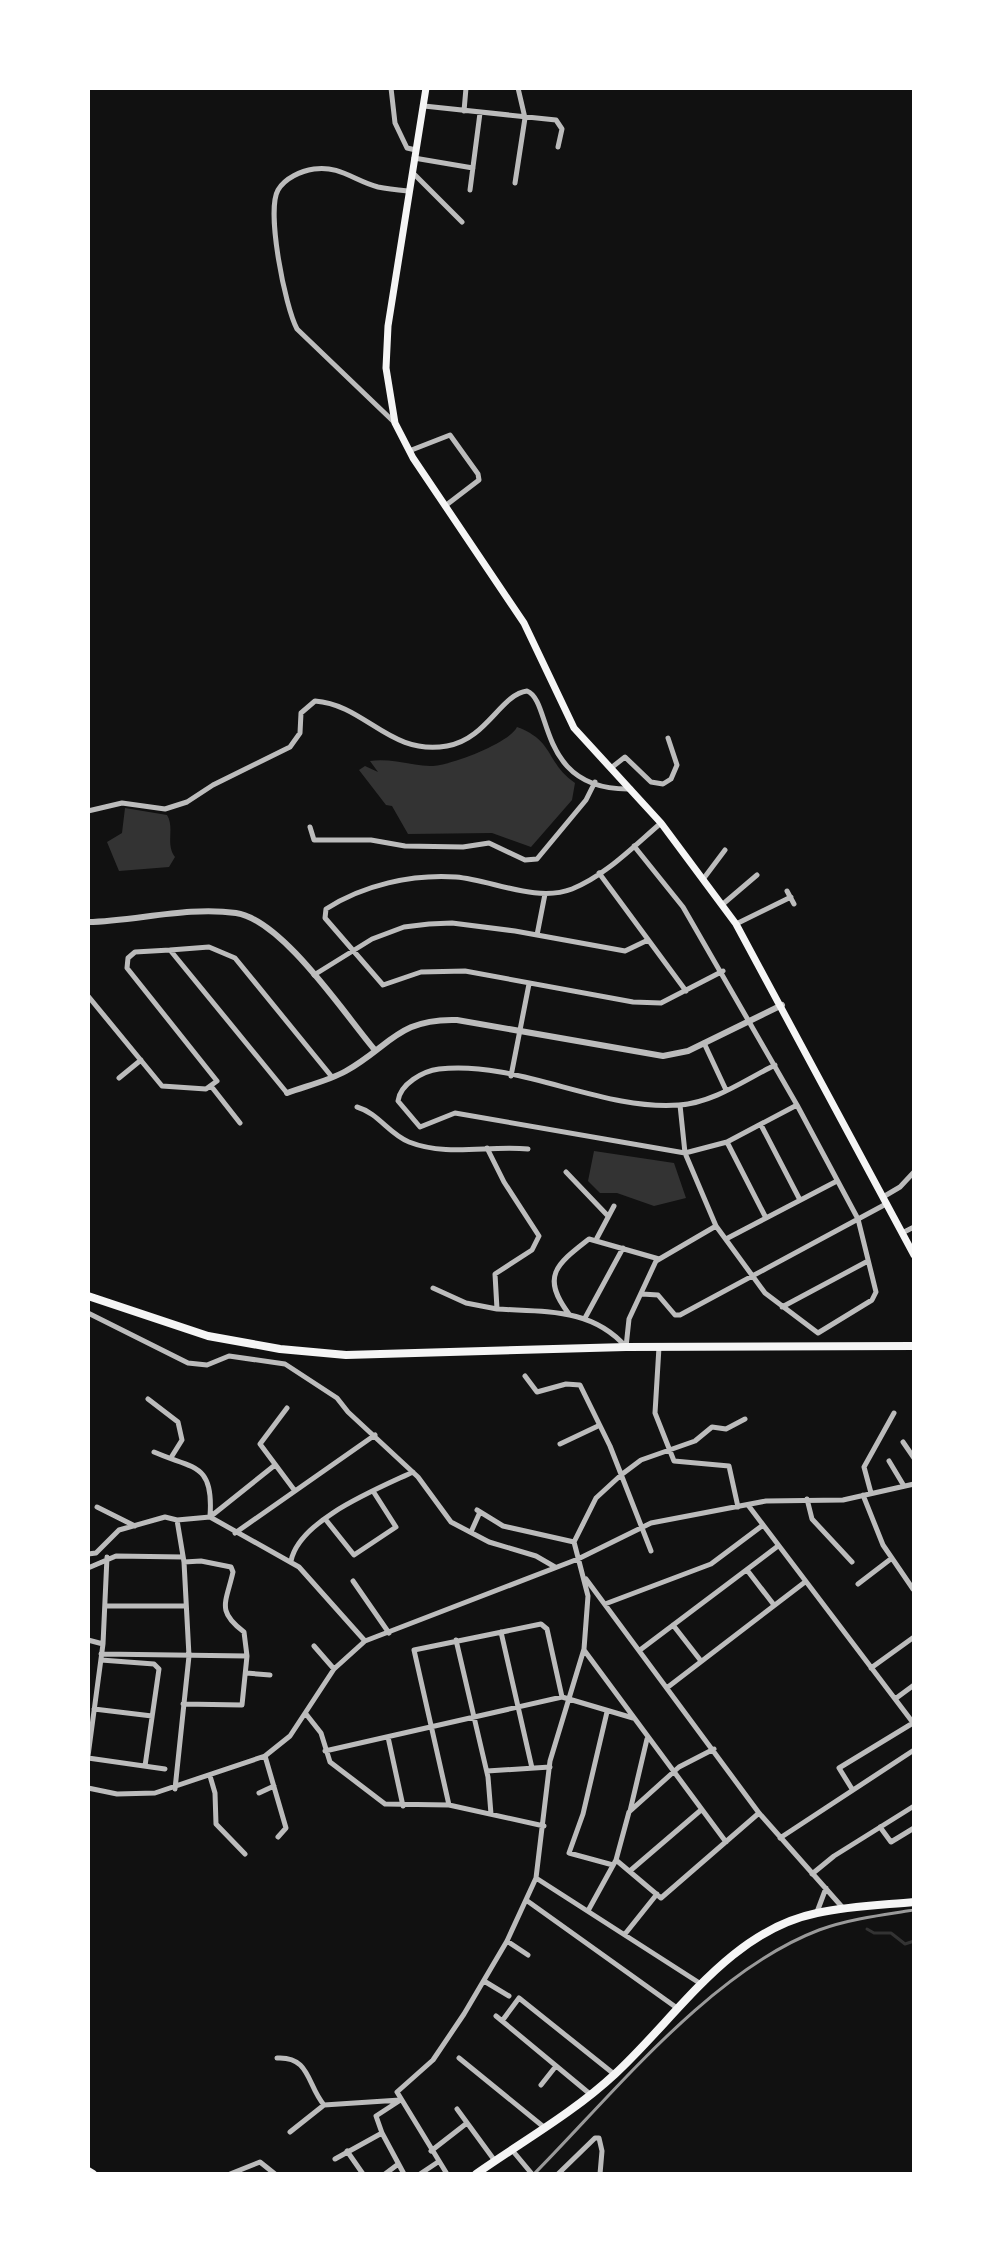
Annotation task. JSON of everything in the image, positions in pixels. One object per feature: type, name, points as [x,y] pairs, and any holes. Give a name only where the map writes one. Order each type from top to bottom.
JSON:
[{"type":"main road","points":[[426,88],[387,338],[387,386],[395,423],[409,451],[524,623],[574,728],[661,823],[736,924],[914,1255]]},
{"type":"main road","points":[[88,1296],[208,1336],[312,1353],[392,1355],[626,1347],[914,1346]]},
{"type":"main road","points":[[476,2174],[591,2095],[701,1984],[754,1940],[776,1927],[816,1913],[914,1902]]},
{"type":"street","points":[[391,88],[399,137],[407,148],[415,154],[473,168]]},
{"type":"street","points":[[464,111],[466,88]]},
{"type":"street","points":[[515,183],[525,118],[518,88]]},
{"type":"street","points":[[424,106],[556,120],[562,129],[558,147]]},
{"type":"street","points":[[470,190],[480,113]]},
{"type":"street","points":[[395,423],[297,329],[289,308],[273,213],[278,190],[287,181],[315,168],[333,169],[377,186],[408,191]]},
{"type":"street","points":[[412,172],[421,177],[462,222]]},
{"type":"street","points":[[409,451],[450,435],[478,474],[479,480],[445,506]]},
{"type":"street","points":[[88,811],[122,803],[165,809],[187,802],[213,785],[290,747],[300,733],[301,713],[315,701],[346,710],[401,743],[447,746],[473,736],[515,695],[527,691],[537,699],[548,739],[561,760],[595,782],[617,789],[632,789]]},
{"type":"street","points":[[611,768],[625,757],[651,782],[663,784],[671,779],[677,765],[668,738]]},
{"type":"street","points":[[310,827],[314,840],[322,842],[364,840],[394,846],[456,847],[489,843],[531,860],[545,852],[586,800],[595,782]]},
{"type":"street","points":[[661,823],[599,873],[570,890],[545,894],[457,877],[425,877],[373,886],[326,909],[325,918],[383,985],[421,972],[465,971],[633,1002],[661,1003],[723,971]]},
{"type":"street","points":[[634,846],[683,907],[723,971],[858,1219],[876,1292],[872,1300],[825,1332],[813,1331],[750,1276],[716,1226],[685,1153],[680,1105]]},
{"type":"street","points":[[704,878],[725,850]]},
{"type":"street","points":[[599,873],[686,991]]},
{"type":"street","points":[[723,904],[757,875]]},
{"type":"street","points":[[736,924],[793,901],[787,891]]},
{"type":"street","points":[[537,935],[545,894]]},
{"type":"street","points":[[88,922],[224,912],[249,916],[282,937],[374,1049]]},
{"type":"street","points":[[313,976],[352,949],[404,927],[429,924],[452,923],[625,951],[648,940]]},
{"type":"street","points":[[88,996],[167,1089],[198,1091],[217,1081],[127,968],[128,958],[134,953],[209,947],[235,958],[332,1077]]},
{"type":"street","points":[[170,950],[287,1093],[347,1070],[402,1029],[429,1021],[457,1020],[655,1056],[673,1055],[704,1043],[782,1005]]},
{"type":"street","points":[[511,1076],[529,984]]},
{"type":"street","points":[[704,1043],[726,1090]]},
{"type":"street","points":[[119,1078],[141,1060]]},
{"type":"street","points":[[775,1065],[726,1090],[680,1105],[637,1102],[511,1076],[433,1070],[402,1090],[398,1101],[420,1127],[455,1113],[685,1153],[727,1142],[797,1105]]},
{"type":"street","points":[[211,1085],[240,1123]]},
{"type":"street","points":[[357,1107],[375,1116],[407,1142],[434,1150],[528,1149]]},
{"type":"street","points":[[761,1125],[800,1200]]},
{"type":"street","points":[[727,1142],[766,1218]]},
{"type":"street","points":[[487,1148],[504,1182],[539,1236],[532,1250],[495,1274],[497,1309]]},
{"type":"street","points":[[566,1172],[608,1216]]},
{"type":"street","points":[[642,1294],[658,1295],[675,1315],[680,1315],[858,1219],[900,1187],[914,1172]]},
{"type":"street","points":[[575,1181],[579,1175]]},
{"type":"street","points":[[726,1239],[837,1181]]},
{"type":"street","points":[[597,1238],[614,1206]]},
{"type":"street","points":[[626,1347],[629,1319],[659,1259],[716,1226]]},
{"type":"street","points":[[902,1233],[914,1227]]},
{"type":"street","points":[[569,1314],[553,1287],[553,1278],[566,1257],[589,1239],[597,1238],[659,1259]]},
{"type":"street","points":[[585,1318],[623,1248]]},
{"type":"street","points":[[782,1307],[868,1261]]},
{"type":"street","points":[[433,1288],[466,1303],[585,1318],[611,1331],[626,1347]]},
{"type":"street","points":[[88,1313],[188,1363],[207,1365],[229,1356],[285,1364],[337,1398],[413,1472],[448,1519],[471,1532],[556,1567]]},
{"type":"street","points":[[659,1347],[655,1413],[674,1461],[729,1466],[738,1507]]},
{"type":"street","points":[[525,1376],[537,1392],[566,1384],[580,1385],[651,1551]]},
{"type":"street","points":[[148,1399],[178,1422],[182,1440],[172,1456]]},
{"type":"street","points":[[287,1408],[260,1444],[295,1491]]},
{"type":"street","points":[[871,1493],[864,1467],[894,1413]]},
{"type":"street","points":[[178,1422],[183,1415]]},
{"type":"street","points":[[745,1419],[726,1429],[712,1427],[695,1441],[641,1460],[596,1498],[574,1542],[586,1578],[605,1604],[759,1813],[844,1909]]},
{"type":"street","points":[[560,1444],[598,1426]]},
{"type":"street","points":[[235,1533],[375,1435]]},
{"type":"street","points":[[903,1442],[914,1458]]},
{"type":"street","points":[[154,1452],[193,1466],[205,1477],[210,1517]]},
{"type":"street","points":[[889,1461],[911,1486]]},
{"type":"street","points":[[88,1554],[96,1553],[116,1531],[165,1517],[177,1520],[210,1517],[275,1465]]},
{"type":"street","points":[[291,1561],[297,1544],[326,1520],[373,1491],[413,1472]]},
{"type":"street","points":[[88,1788],[128,1795],[175,1789],[265,1756],[290,1736],[334,1669],[365,1641],[578,1559],[642,1527],[665,1519],[748,1505],[807,1499],[843,1500],[911,1486]]},
{"type":"street","points":[[326,1520],[354,1555],[396,1527],[373,1491]]},
{"type":"street","points":[[863,1495],[892,1558],[913,1589]]},
{"type":"street","points":[[807,1499],[812,1519],[852,1562]]},
{"type":"street","points":[[748,1505],[914,1723],[839,1768],[852,1789]]},
{"type":"street","points":[[97,1507],[135,1526]]},
{"type":"street","points":[[471,1532],[478,1511],[503,1526],[574,1542]]},
{"type":"street","points":[[210,1517],[278,1558],[291,1561],[365,1641]]},
{"type":"street","points":[[175,1789],[189,1656],[183,1559],[177,1520]]},
{"type":"street","points":[[605,1604],[711,1564],[763,1525]]},
{"type":"street","points":[[640,1650],[778,1546]]},
{"type":"street","points":[[107,1557],[103,1644],[88,1757],[165,1769]]},
{"type":"street","points":[[88,1568],[107,1557],[183,1559],[231,1567],[233,1572],[224,1610],[228,1620],[244,1632],[247,1656],[242,1705],[183,1704]]},
{"type":"street","points":[[858,1584],[892,1558]]},
{"type":"street","points":[[747,1570],[774,1605]]},
{"type":"street","points":[[447,2174],[397,2092],[433,2060],[507,1941],[536,1878],[550,1767],[565,1698],[584,1649],[588,1596],[586,1578]]},
{"type":"street","points":[[353,1581],[389,1633]]},
{"type":"street","points":[[668,1687],[805,1582]]},
{"type":"street","points":[[105,1606],[186,1606]]},
{"type":"street","points":[[449,1805],[414,1650],[541,1624],[547,1629],[565,1698]]},
{"type":"street","points":[[673,1625],[701,1661]]},
{"type":"street","points":[[501,1632],[532,1768]]},
{"type":"street","points":[[871,1668],[914,1637]]},
{"type":"street","points":[[88,1640],[103,1644]]},
{"type":"street","points":[[456,1640],[487,1771],[491,1814]]},
{"type":"street","points":[[314,1646],[334,1669]]},
{"type":"street","points":[[584,1649],[726,1842]]},
{"type":"street","points":[[101,1657],[247,1656]]},
{"type":"street","points":[[101,1657],[157,1666],[145,1766]]},
{"type":"street","points":[[246,1673],[270,1675]]},
{"type":"street","points":[[895,1699],[914,1685]]},
{"type":"street","points":[[88,1690],[97,1691]]},
{"type":"street","points":[[325,1751],[565,1698],[633,1718]]},
{"type":"street","points":[[94,1709],[152,1716]]},
{"type":"street","points":[[607,1712],[583,1814],[569,1853],[614,1862],[631,1870],[661,1898],[759,1813]]},
{"type":"street","points":[[306,1714],[321,1733],[325,1751],[339,1770],[385,1804],[449,1805],[544,1826]]},
{"type":"street","points":[[388,1737],[403,1806]]},
{"type":"street","points":[[589,1909],[614,1862],[648,1738]]},
{"type":"street","points":[[629,1812],[679,1767],[714,1749]]},
{"type":"street","points":[[780,1838],[914,1750]]},
{"type":"street","points":[[265,1756],[286,1828],[278,1837]]},
{"type":"street","points":[[487,1771],[550,1767]]},
{"type":"street","points":[[210,1776],[215,1793],[216,1824],[245,1854]]},
{"type":"street","points":[[259,1793],[274,1786]]},
{"type":"street","points":[[812,1874],[914,1806]]},
{"type":"street","points":[[631,1870],[701,1810]]},
{"type":"street","points":[[880,1827],[891,1842],[914,1828]]},
{"type":"street","points":[[536,1878],[589,1909],[701,1984]]},
{"type":"street","points":[[816,1913],[826,1888]]},
{"type":"street","points":[[625,1934],[657,1894]]},
{"type":"street","points":[[526,1900],[678,2008]]},
{"type":"street","points":[[507,1941],[528,1955]]},
{"type":"street","points":[[484,1981],[509,1996]]},
{"type":"street","points":[[591,2095],[499,2018],[519,1998],[614,2074]]},
{"type":"street","points":[[277,2058],[292,2058],[301,2064],[310,2077],[312,2091],[324,2105]]},
{"type":"street","points":[[459,2058],[545,2128]]},
{"type":"street","points":[[541,2085],[556,2066]]},
{"type":"street","points":[[290,2132],[324,2105],[400,2100]]},
{"type":"street","points":[[400,2100],[376,2116],[404,2174]]},
{"type":"street","points":[[457,2109],[495,2161]]},
{"type":"street","points":[[431,2151],[467,2123]]},
{"type":"street","points":[[335,2159],[382,2133]]},
{"type":"street","points":[[558,2174],[595,2138],[599,2138],[602,2151],[600,2174]]},
{"type":"street","points":[[512,2150],[527,2173]]},
{"type":"street","points":[[347,2151],[363,2174]]},
{"type":"street","points":[[230,2174],[260,2162],[275,2174]]},
{"type":"street","points":[[420,2174],[438,2162]]},
{"type":"street","points":[[385,2174],[397,2165]]},
{"type":"shaded area","points":[[517,727],[538,739],[565,775],[575,783],[572,800],[531,847],[492,833],[408,834],[392,806],[386,805],[359,770],[365,766],[378,772],[370,761],[378,760],[430,766],[450,763],[491,747]]},
{"type":"shaded area","points":[[125,808],[167,815],[175,857],[169,867],[119,871],[107,842],[122,833]]},
{"type":"shaded area","points":[[594,1151],[674,1163],[686,1198],[654,1206],[617,1193],[600,1193],[588,1181]]},
{"type":"waterway","points":[[867,1929],[874,1933],[891,1933],[905,1944],[914,1941]]},
{"type":"railway","points":[[534,2174],[666,2037],[740,1974],[779,1949],[819,1930],[854,1920],[914,1910]]}]
